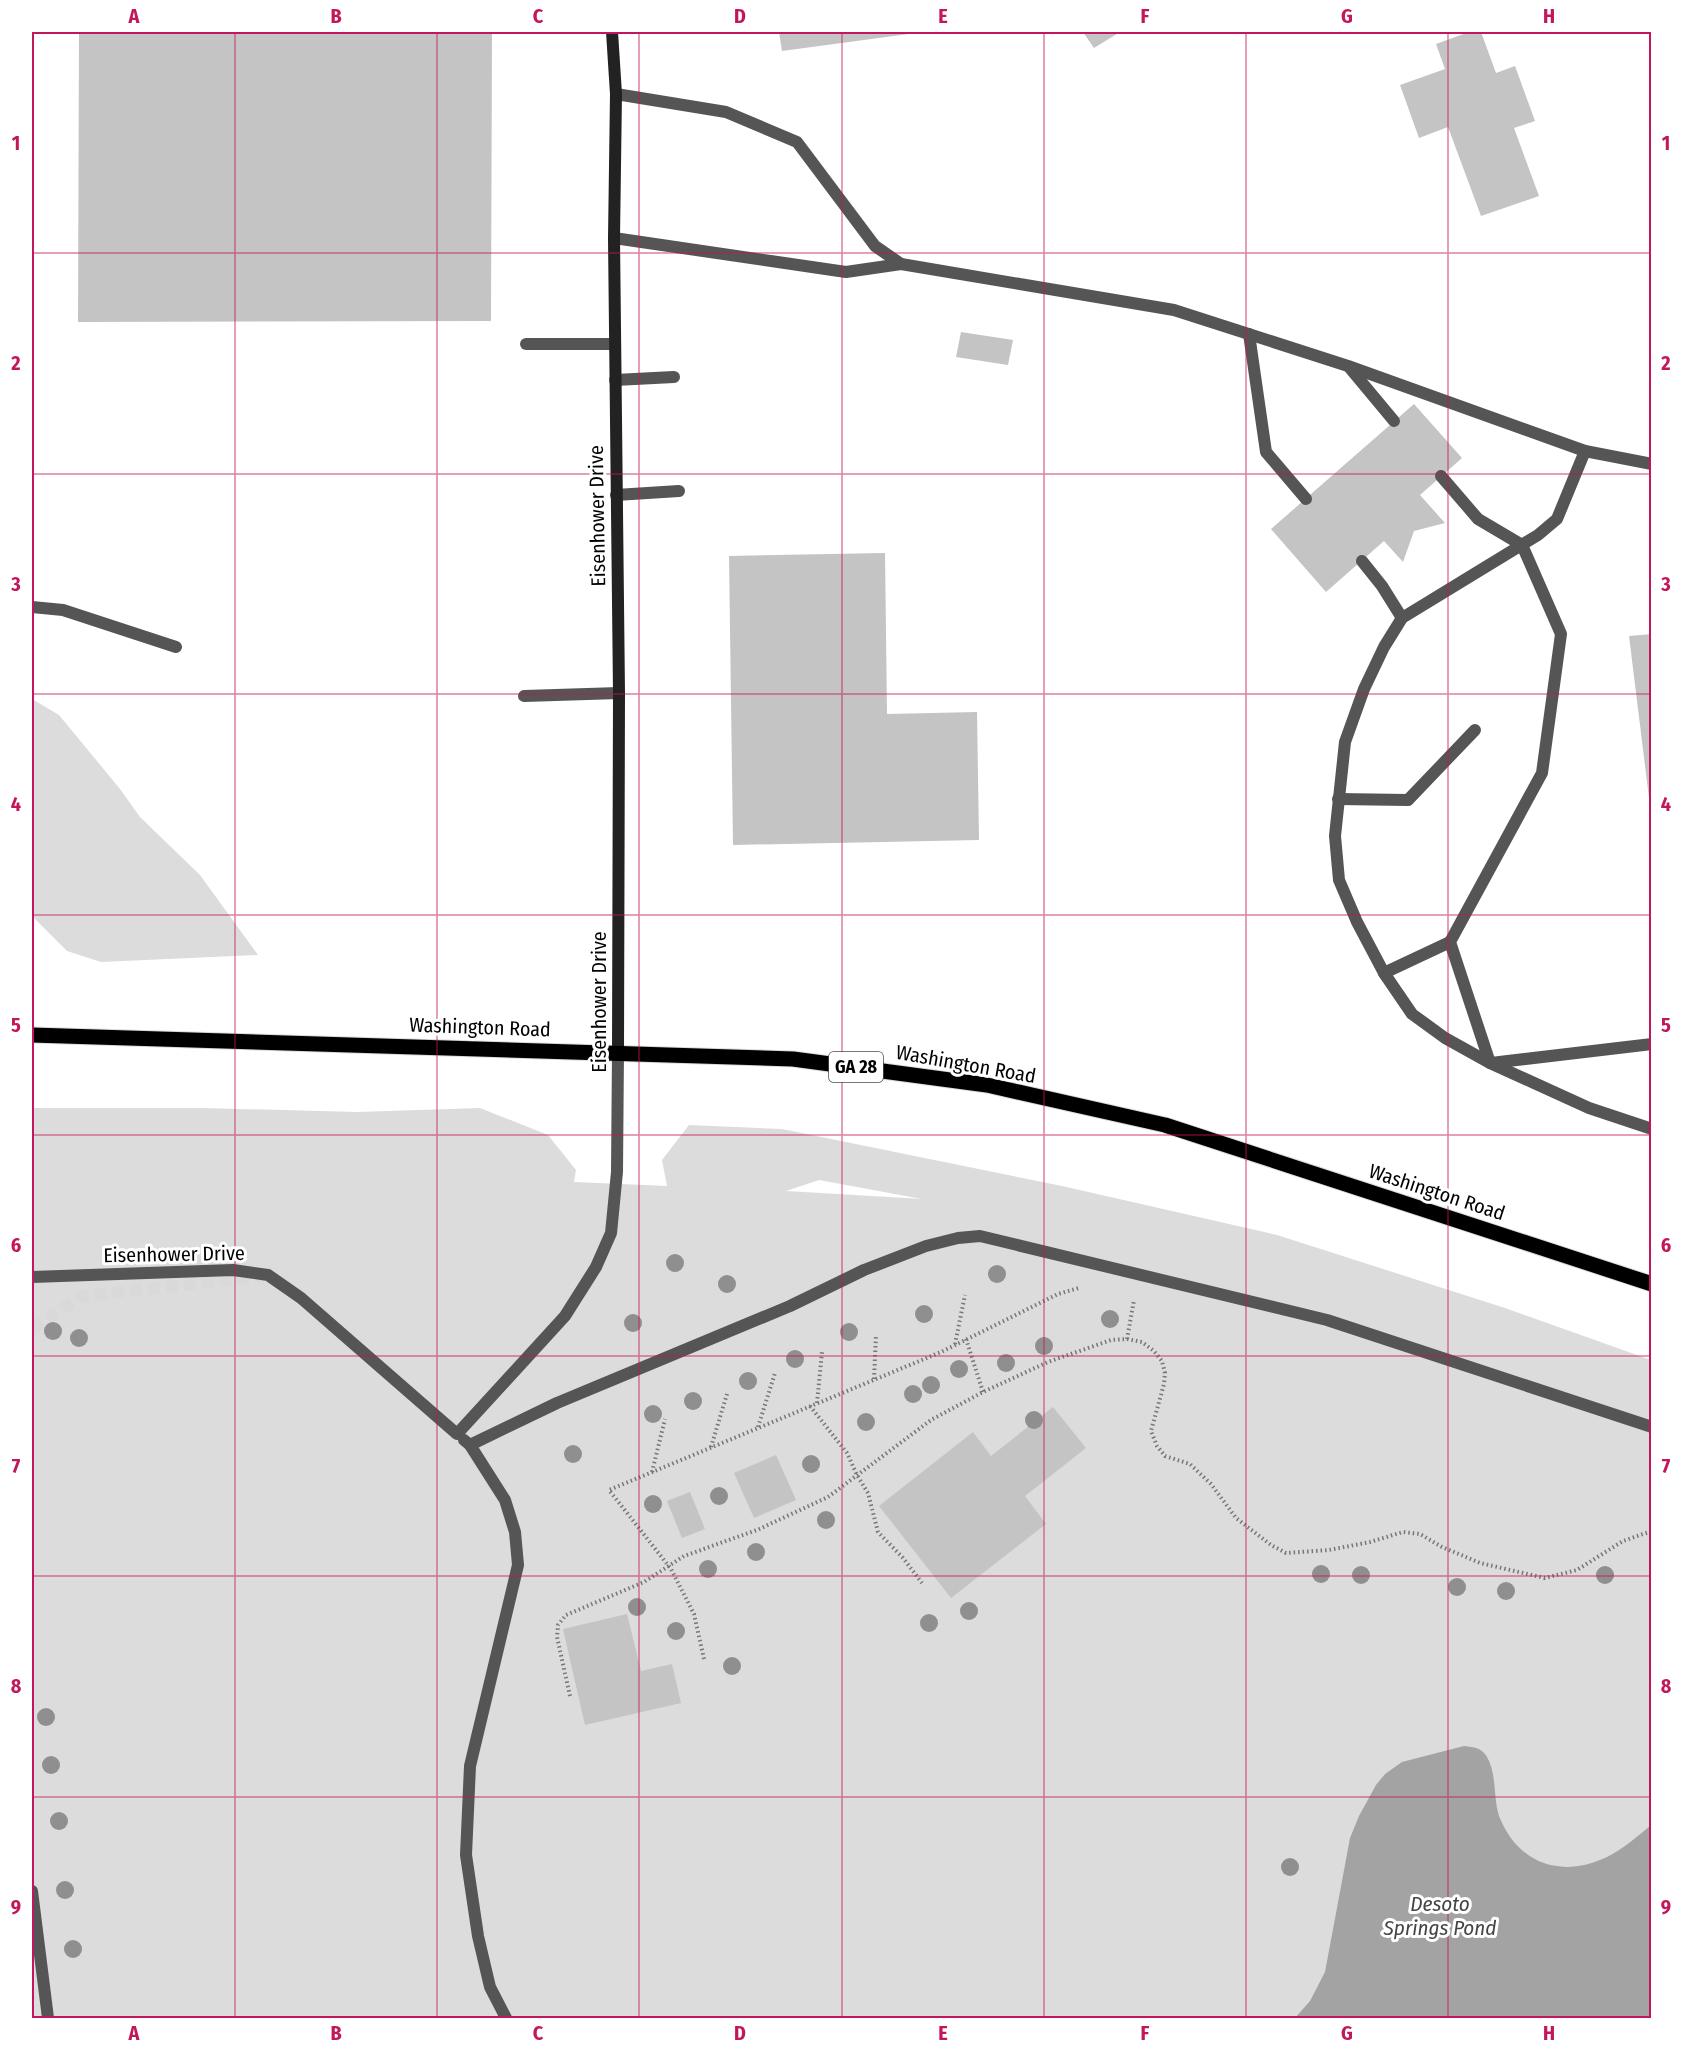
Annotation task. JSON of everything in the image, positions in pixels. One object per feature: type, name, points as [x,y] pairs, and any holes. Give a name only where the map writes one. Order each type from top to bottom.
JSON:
[{"type":"main road","name":"Washington Road","points":[[32,1035],[793,1059],[987,1085],[1165,1125],[1652,1284]]},
{"type":"street","name":"Eisenhower Drive","points":[[32,1277],[233,1270],[268,1275],[301,1298],[457,1434],[565,1316],[596,1267],[611,1233],[617,1172],[619,693],[614,238],[616,94],[612,32]]},
{"type":"street","points":[[616,94],[726,112],[797,142],[875,246],[901,264]]},
{"type":"street","points":[[614,238],[846,272],[901,264],[1174,310],[1348,366],[1585,451],[1652,464]]},
{"type":"street","points":[[1249,334],[1266,452],[1306,499]]},
{"type":"street","points":[[526,344],[615,344]]},
{"type":"street","points":[[1348,366],[1394,422]]},
{"type":"street","points":[[615,380],[674,377]]},
{"type":"street","points":[[1585,451],[1557,519],[1522,545],[1402,618],[1384,647],[1364,689],[1345,742],[1335,836],[1340,880],[1357,922],[1384,973],[1412,1014],[1445,1038],[1490,1063],[1589,1108],[1652,1129]]},
{"type":"street","points":[[1384,973],[1450,942],[1542,773],[1561,634],[1522,545],[1478,519],[1441,476]]},
{"type":"street","points":[[616,495],[679,491]]},
{"type":"street","points":[[1362,561],[1382,586],[1402,618]]},
{"type":"street","points":[[32,607],[63,610],[176,647]]},
{"type":"street","points":[[524,696],[619,693]]},
{"type":"street","points":[[1338,799],[1408,800],[1475,730]]},
{"type":"street","points":[[1450,942],[1490,1063]]},
{"type":"street","points":[[1490,1063],[1652,1044]]},
{"type":"street","points":[[470,1445],[557,1403],[790,1306],[864,1270],[926,1246],[958,1238],[980,1236],[1327,1320],[1652,1426]]},
{"type":"street","points":[[457,1434],[470,1445],[505,1500],[515,1532],[518,1565],[470,1766],[466,1855],[478,1936],[490,1987],[506,2019]]},
{"type":"street","points":[[32,1891],[48,2019]]},
{"type":"path","points":[[1127,1339],[1139,1274]]},
{"type":"path","points":[[704,1659],[694,1614],[686,1595],[668,1565],[609,1490],[955,1344],[1058,1294],[1086,1286]]},
{"type":"path","points":[[955,1344],[965,1295]]},
{"type":"path","points":[[874,1379],[876,1335]]},
{"type":"path","points":[[966,1339],[983,1392]]},
{"type":"path","points":[[570,1696],[557,1637],[558,1625],[566,1615],[644,1582],[684,1556],[758,1530],[828,1497],[932,1420],[983,1392],[1048,1362],[1112,1340],[1127,1339],[1142,1342],[1162,1361],[1165,1373],[1164,1384],[1151,1431],[1157,1446],[1165,1455],[1190,1464],[1211,1484],[1236,1518],[1271,1545],[1286,1553],[1329,1550],[1370,1542],[1403,1532],[1420,1534],[1442,1547],[1480,1563],[1545,1578],[1577,1570],[1623,1540],[1652,1531]]},
{"type":"path","points":[[817,1403],[822,1352]]},
{"type":"path","points":[[758,1428],[775,1372]]},
{"type":"path","points":[[711,1447],[727,1394]]},
{"type":"path","points":[[810,1406],[847,1453],[868,1492],[878,1532],[903,1558],[922,1583]]},
{"type":"path","points":[[651,1472],[665,1419]]},
{"type":"shaded area","points":[[32,699],[59,715],[140,817],[200,875],[258,955],[101,962],[67,951],[32,916]]},
{"type":"shaded area","points":[[32,1108],[203,1108],[357,1112],[480,1108],[548,1135],[576,1170],[574,1182],[667,1186],[662,1160],[689,1125],[782,1129],[1062,1186],[1277,1235],[1505,1308],[1651,1360],[1651,2018],[32,2018]],"holes":[[[819,1180],[922,1199],[786,1191]]]},
{"type":"water","name":"Desoto Springs Pond","points":[[1464,1746],[1477,1748],[1485,1754],[1492,1771],[1499,1816],[1507,1832],[1517,1846],[1529,1856],[1543,1863],[1573,1867],[1590,1864],[1619,1850],[1651,1825],[1651,2018],[1295,2018],[1310,2001],[1325,1972],[1350,1838],[1376,1785],[1385,1774],[1402,1762]]},
{"type":"building","points":[[79,32],[492,32],[491,321],[78,322]]},
{"type":"building","points":[[779,32],[916,32],[916,33],[782,51]]},
{"type":"building","points":[[1083,32],[1120,32],[1094,48]]},
{"type":"building","points":[[1469,32],[1481,32],[1496,73],[1515,66],[1535,121],[1514,128],[1539,196],[1481,216],[1448,127],[1419,138],[1400,85],[1445,69],[1436,44]]},
{"type":"building","points":[[961,332],[1013,340],[1008,365],[956,357]]},
{"type":"building","points":[[1414,404],[1462,458],[1420,495],[1445,523],[1414,531],[1403,562],[1384,541],[1326,592],[1271,529]]},
{"type":"building","points":[[885,553],[887,714],[977,712],[979,840],[733,845],[729,556]]},
{"type":"building","points":[[1652,634],[1652,805],[1650,806],[1629,636]]},
{"type":"building","points":[[1053,1407],[1086,1448],[1025,1496],[1046,1524],[951,1598],[879,1506],[973,1432],[991,1456]]},
{"type":"building","points":[[776,1455],[796,1500],[754,1518],[734,1473]]},
{"type":"building","points":[[690,1492],[705,1529],[682,1538],[667,1501]]},
{"type":"building","points":[[627,1614],[641,1671],[672,1664],[681,1703],[585,1725],[563,1629]]},
{"type":"tunnel","points":[[32,1329],[80,1297],[261,1276]]}]
